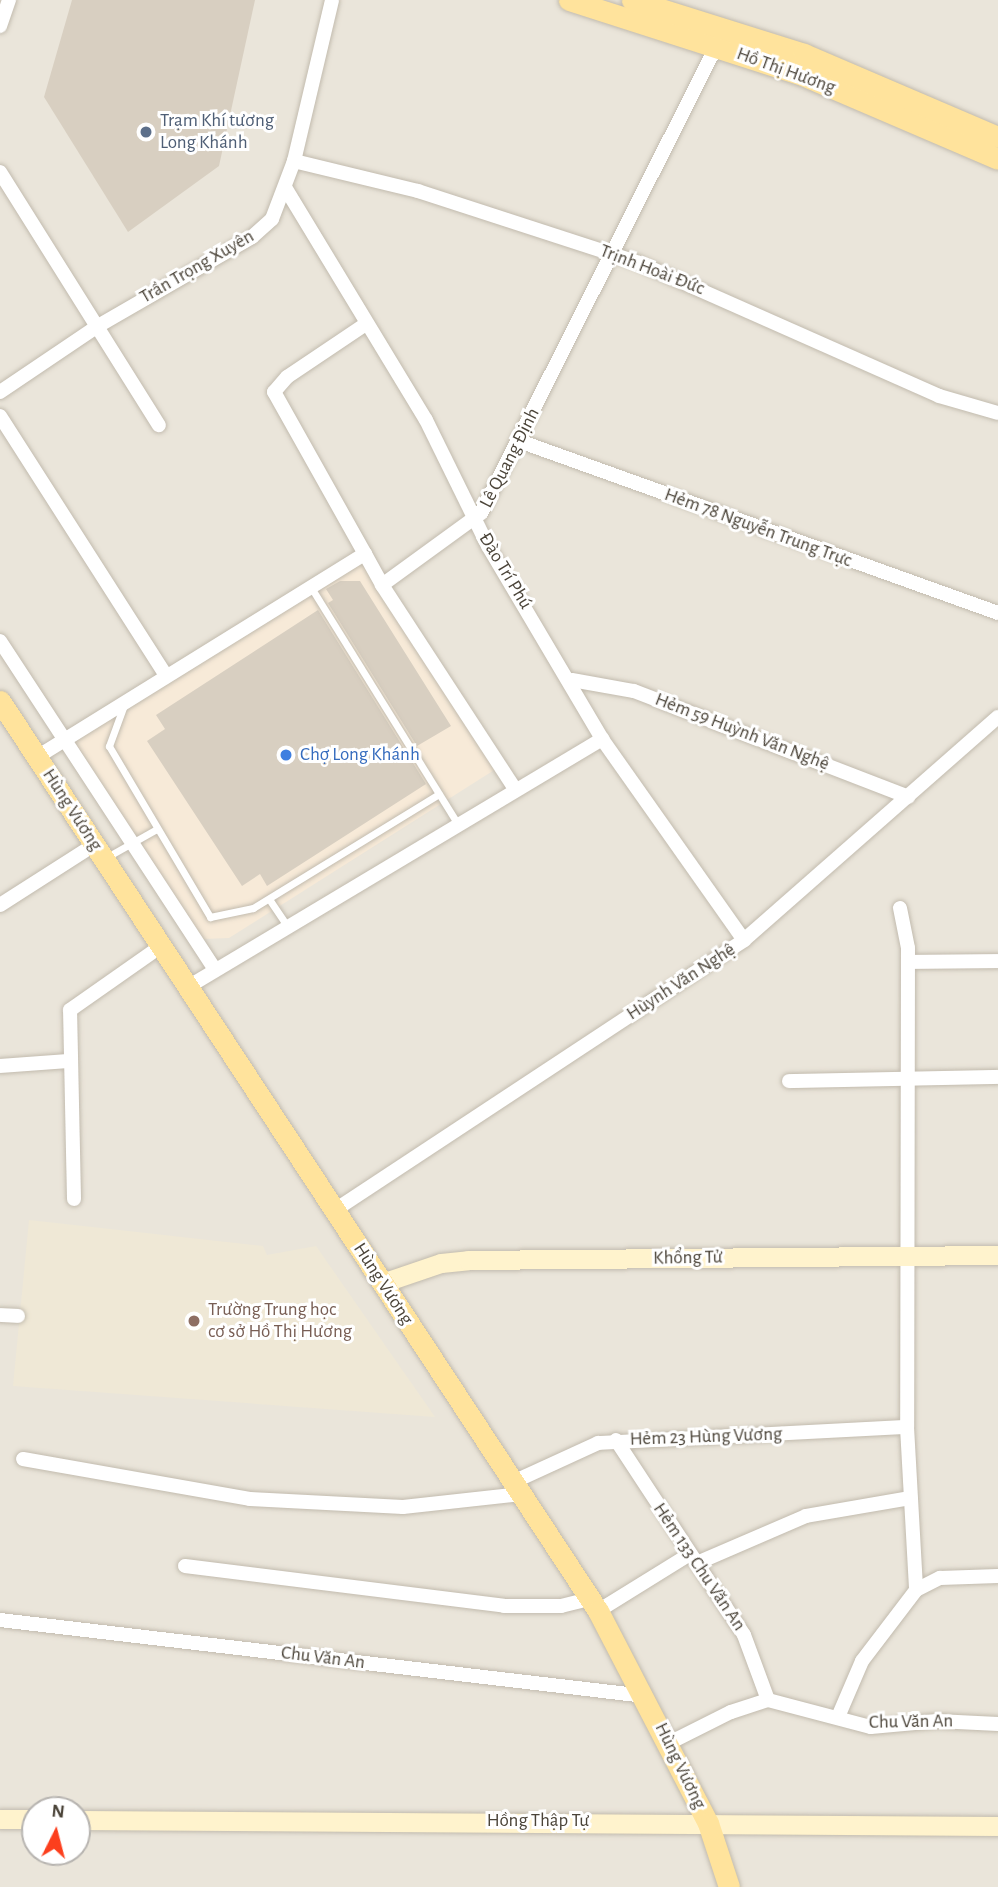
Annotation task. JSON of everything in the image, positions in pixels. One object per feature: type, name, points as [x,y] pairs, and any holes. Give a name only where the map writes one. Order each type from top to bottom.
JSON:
[{"type":"main road","name":"Hồ Thị Hương","points":[[569,0],[720,37],[855,75],[998,137]]},
{"type":"main road","name":"Hồ Thị Hương","points":[[632,0],[998,159]]},
{"type":"main road","name":"Hùng Vương","points":[[0,701],[594,1605],[645,1696],[708,1822],[729,1887]]},
{"type":"street","points":[[0,26],[9,0]]},
{"type":"street","name":"Trần Trọng Xuyên","points":[[0,392],[98,326],[252,237],[272,219],[286,189],[294,161],[332,0]]},
{"type":"street","name":"Lê Quang Định","points":[[382,585],[475,520],[519,442],[720,37]]},
{"type":"street","name":"Trịnh Hoài Đức","points":[[294,161],[418,191],[611,253],[939,396],[998,413]]},
{"type":"street","points":[[0,172],[159,425]]},
{"type":"street","name":"Đào Trí Phú","points":[[286,189],[442,448],[475,520],[572,681],[602,739],[744,940]]},
{"type":"street","points":[[366,324],[286,377],[274,392],[382,585],[515,789]]},
{"type":"street","points":[[0,416],[166,676]]},
{"type":"street","name":"Hẻm 78 Nguyễn Trung Trực","points":[[519,442],[998,613]]},
{"type":"street","points":[[37,757],[366,554]]},
{"type":"street","points":[[0,641],[66,738],[215,970]]},
{"type":"street","name":"Hẻm 59 Huỳnh Văn Nghệ","points":[[572,681],[634,691],[908,797]]},
{"type":"street","name":"Hùynh Văn Nghệ","points":[[335,1210],[744,940],[998,717]]},
{"type":"street","points":[[188,987],[457,823],[602,739]]},
{"type":"street","points":[[0,905],[99,852]]},
{"type":"street","points":[[900,908],[909,962],[905,1080],[905,1256],[907,1427],[916,1590]]},
{"type":"street","points":[[74,1199],[68,1061],[70,1010],[161,946]]},
{"type":"street","points":[[909,962],[998,961]]},
{"type":"street","points":[[0,1066],[68,1061]]},
{"type":"street","points":[[789,1081],[998,1077]]},
{"type":"street","name":"Khổng Tử","points":[[382,1283],[468,1260],[998,1255]]},
{"type":"street","points":[[0,1315],[18,1316]]},
{"type":"street","name":"Hẻm 23 Hùng Vương","points":[[517,1488],[579,1448],[616,1440],[907,1427]]},
{"type":"street","name":"Hẻm 133 Chu Văn An","points":[[616,1440],[753,1651],[768,1700]]},
{"type":"street","points":[[23,1459],[250,1499],[403,1507],[517,1488]]},
{"type":"street","points":[[185,1566],[504,1606],[594,1605],[693,1559],[806,1516],[910,1498]]},
{"type":"street","points":[[838,1717],[868,1650],[916,1590],[940,1578],[998,1576]]},
{"type":"street","name":"Chu Văn An","points":[[0,1620],[645,1696]]},
{"type":"street","points":[[669,1743],[731,1712],[768,1700]]},
{"type":"street","name":"Chu Văn An","points":[[768,1700],[871,1727],[937,1721],[998,1724]]},
{"type":"street","points":[[0,1819],[21,1819]]},
{"type":"street","name":"Hồng Thập Tự","points":[[91,1819],[998,1826]]},
{"type":"lane","points":[[312,589],[457,823]]},
{"type":"lane","points":[[124,701],[109,746],[155,830],[210,917],[230,916],[269,899],[439,794]]},
{"type":"lane","points":[[99,852],[133,842],[155,830]]},
{"type":"lane","points":[[269,899],[288,926]]},
{"type":"shaded area","points":[[0,0],[998,0],[998,1887],[0,1887]]},
{"type":"shaded area","name":"Chợ Long Khánh","points":[[364,562],[499,767],[229,938],[203,939],[72,743]]},
{"type":"shaded area","name":"Trường Trung học cơ sở Hồ Thị Hương","points":[[29,1220],[263,1246],[267,1255],[316,1246],[435,1417],[13,1386]]},
{"type":"building","name":"Trạm Khí tương Long Khánh","points":[[72,0],[255,0],[219,166],[128,232],[44,97]]},
{"type":"building","points":[[340,581],[360,581],[451,726],[417,746],[328,603],[333,600],[326,589]]},
{"type":"building","points":[[318,610],[426,784],[267,886],[260,874],[242,886],[147,741],[165,729],[156,715]]},
{"type":"place","name":"Trạm Khí tương Long Khánh","points":[[146,132]]},
{"type":"place","name":"Chợ Long Khánh","points":[[286,755]]},
{"type":"place","name":"Trường Trung học cơ sở Hồ Thị Hương","points":[[194,1321]]}]
